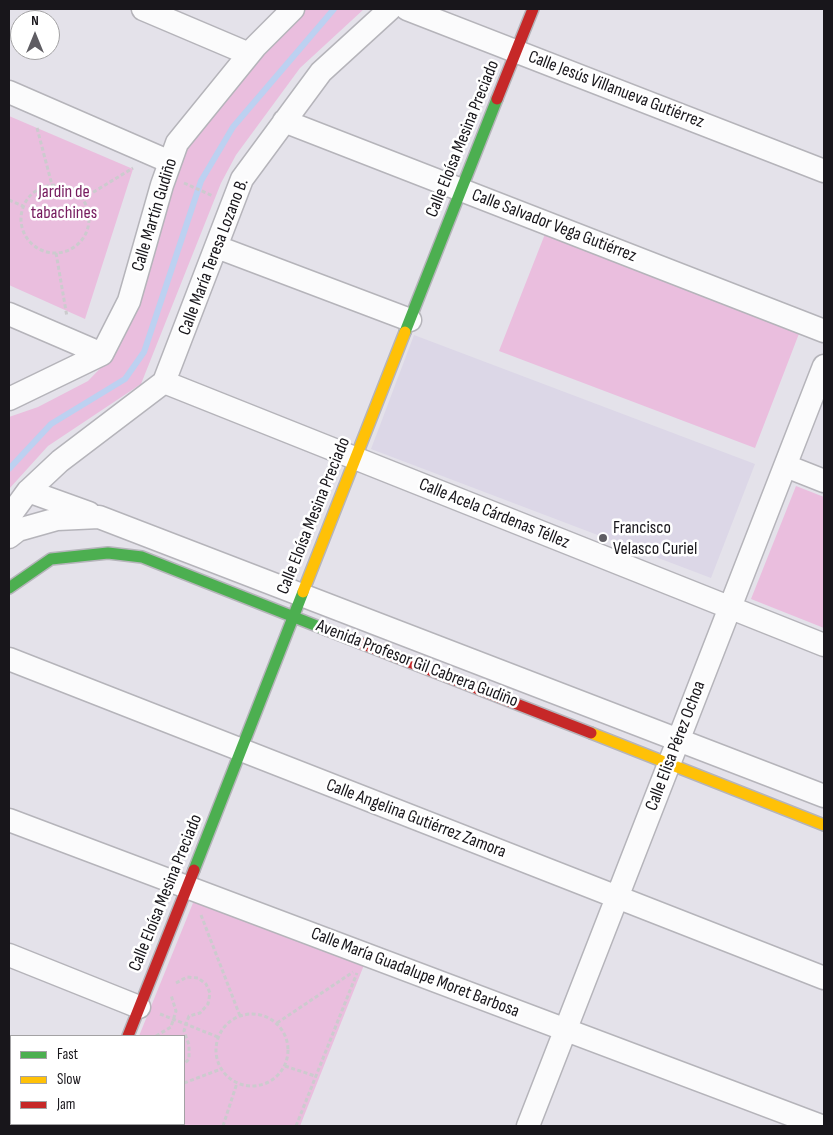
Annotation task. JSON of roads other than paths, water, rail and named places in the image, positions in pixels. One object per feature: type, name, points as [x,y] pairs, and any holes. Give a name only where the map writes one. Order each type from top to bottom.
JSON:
[{"type":"street","points":[[143,9],[249,54]]},
{"type":"street","name":"Calle Martín Gudiño","points":[[102,354],[129,301],[177,143],[249,54],[293,9]]},
{"type":"street","name":"Calle María Teresa Lozano B.","points":[[164,382],[242,179],[321,72],[390,9]]},
{"type":"street","name":"Calle Jesús Villanueva Gutiérrez","points":[[407,9],[824,171]]},
{"type":"street","name":"Calle Eloísa Mesina Preciado","points":[[129,1035],[147,1010],[192,896],[241,750],[533,9]]},
{"type":"street","points":[[9,92],[170,162]]},
{"type":"street","name":"Calle Salvador Vega Gutiérrez","points":[[284,121],[824,331]]},
{"type":"street","points":[[217,247],[410,320]]},
{"type":"street","points":[[9,314],[102,354]]},
{"type":"street","points":[[9,399],[102,354]]},
{"type":"street","name":"Calle Elisa Pérez Ochoa","points":[[528,1126],[824,366]]},
{"type":"street","points":[[9,517],[28,491],[60,460],[164,382]]},
{"type":"street","name":"Calle Acela Cárdenas Téllez","points":[[164,382],[824,645]]},
{"type":"street","points":[[786,466],[824,481]]},
{"type":"street","name":"Avenida Profesor Gil Cabrera Gudiño","points":[[28,491],[824,796]]},
{"type":"street","name":"Avenida Profesor Gil Cabrera Gudiño","points":[[9,537],[18,530],[57,519],[98,517]]},
{"type":"street","name":"Avenida Profesor Gil Cabrera Gudiño","points":[[9,588],[51,559],[108,553],[142,557],[824,825]]},
{"type":"street","name":"Calle Angelina Gutiérrez Zamora","points":[[9,659],[824,978]]},
{"type":"street","name":"Calle María Guadalupe Moret Barbosa","points":[[9,820],[192,896],[566,1030],[821,1126]]},
{"type":"street","points":[[9,955],[147,1010]]},
{"type":"waterway","points":[[9,469],[51,424],[125,379],[144,352],[201,181],[233,127],[334,9]]},
{"type":"place","name":"Francisco Velasco Curiel","points":[[603,538]]},
{"type":"park label","name":"Jardin de tabachines","points":[[64,202]]}]
